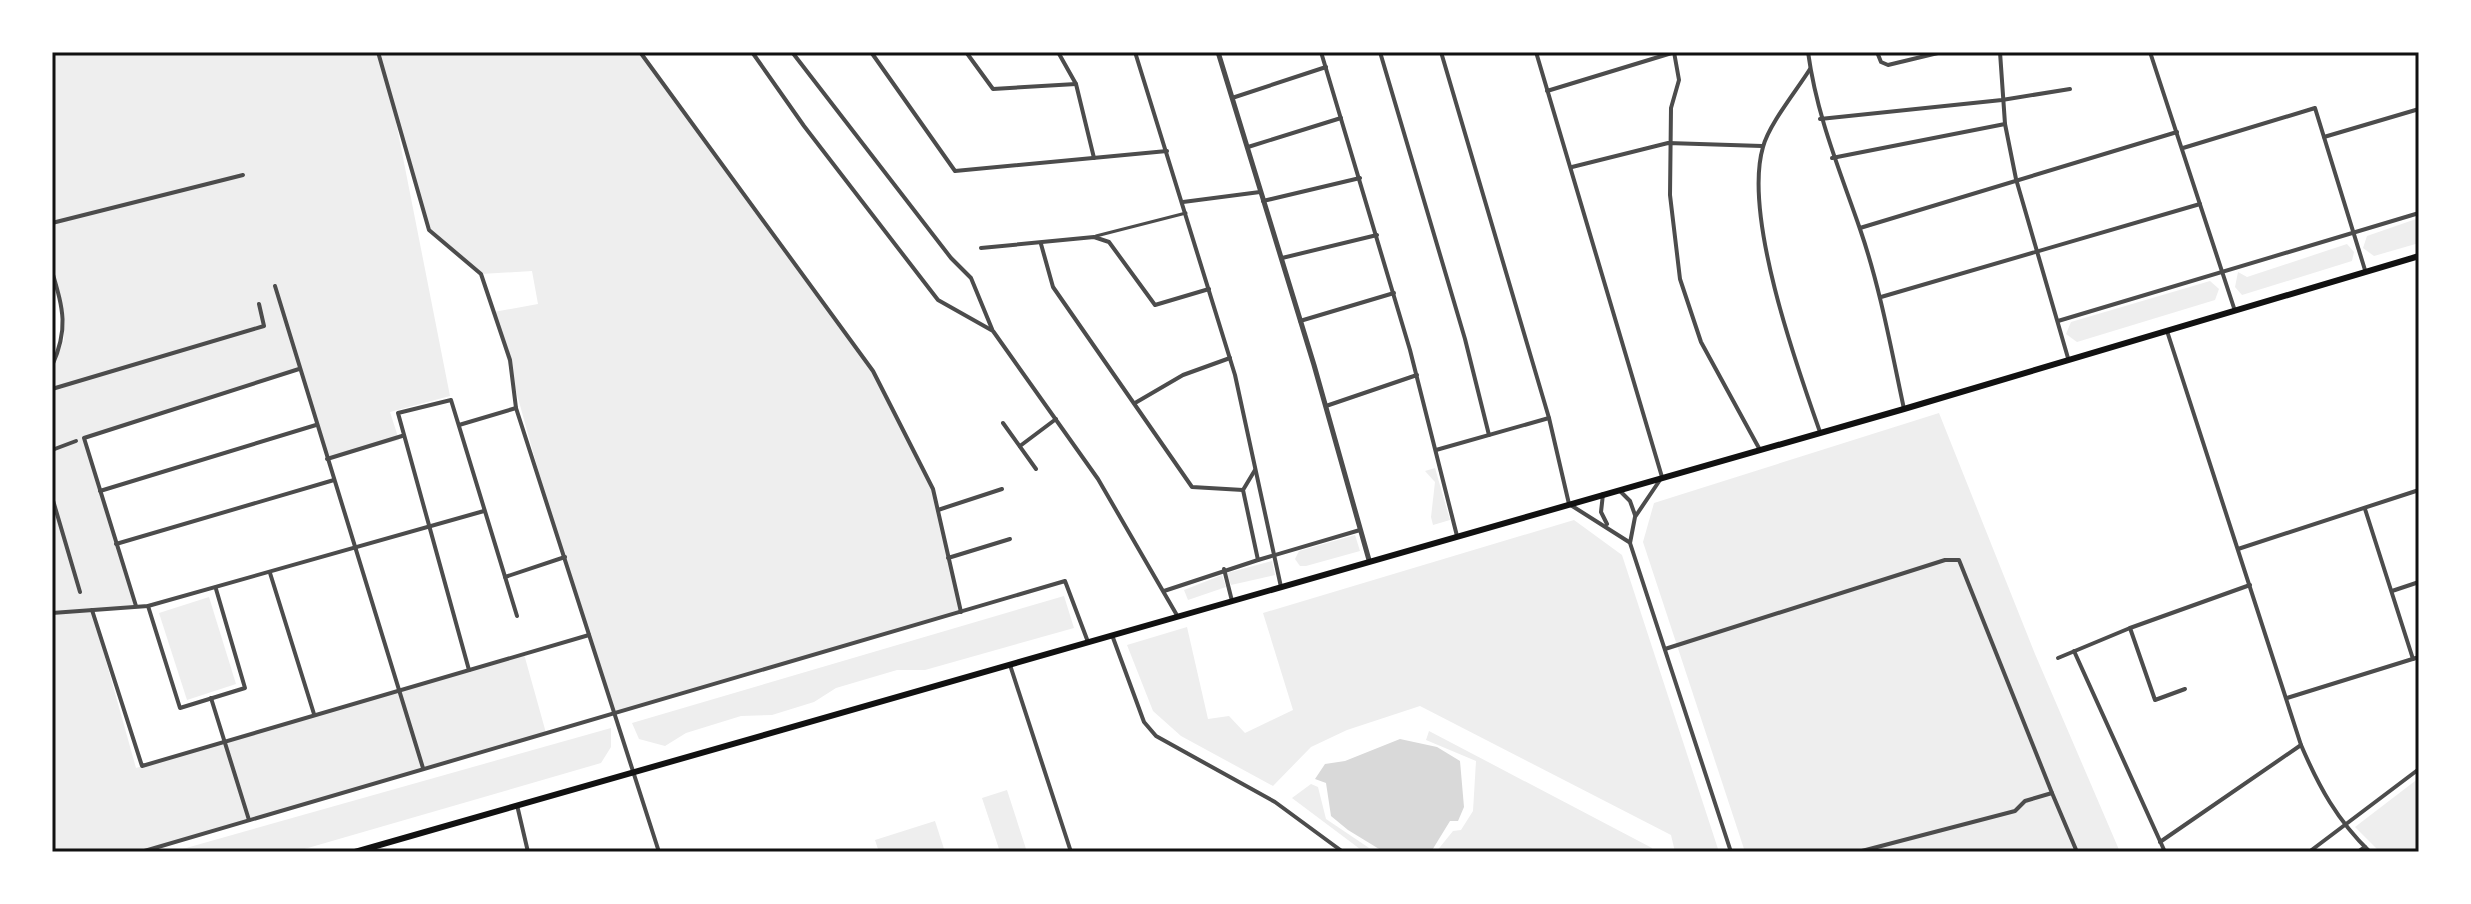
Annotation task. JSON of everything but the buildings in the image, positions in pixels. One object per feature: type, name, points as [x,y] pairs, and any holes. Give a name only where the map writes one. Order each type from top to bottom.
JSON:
[{"type":"main road","points":[[355,852],[1904,409],[2234,308],[2419,256]]},
{"type":"street","points":[[378,52],[429,230],[481,274],[510,360],[516,408],[659,852]]},
{"type":"street","points":[[640,52],[873,371],[918,454],[938,510],[961,612]]},
{"type":"street","points":[[752,52],[804,126],[938,300],[993,331]]},
{"type":"street","points":[[792,52],[951,258],[971,278],[993,331],[1098,479],[1178,617]]},
{"type":"street","points":[[871,52],[955,171],[1167,151]]},
{"type":"street","points":[[966,52],[993,89],[1076,84]]},
{"type":"street","points":[[1058,52],[1076,84],[1094,158]]},
{"type":"street","points":[[1135,52],[1230,358],[1281,587]]},
{"type":"street","points":[[1218,52],[1326,406],[1369,560]]},
{"type":"street","points":[[1321,52],[1394,293],[1457,536]]},
{"type":"street","points":[[1380,52],[1465,339],[1489,435]]},
{"type":"street","points":[[1441,52],[1549,418],[1569,504],[1608,526],[1630,543]]},
{"type":"street","points":[[1536,52],[1662,477],[1635,517]]},
{"type":"street","points":[[1547,91],[1674,52],[1679,80],[1671,108],[1668,143],[1670,195],[1680,279],[1701,342],[1760,450]]},
{"type":"street","points":[[1808,52],[1820,119],[1860,228],[1881,297],[1904,409]]},
{"type":"street","points":[[1877,52],[1881,62],[1888,65],[1942,52]]},
{"type":"street","points":[[2000,52],[2005,124],[2016,179],[2068,358]]},
{"type":"street","points":[[2150,52],[2234,308]]},
{"type":"street","points":[[1232,98],[1326,67]]},
{"type":"street","points":[[1810,69],[1763,146],[1760,183],[1765,246],[1786,329],[1820,432]]},
{"type":"street","points":[[1820,119],[2002,100],[2070,89]]},
{"type":"street","points":[[2183,148],[2315,108],[2365,270]]},
{"type":"street","points":[[2324,137],[2419,109]]},
{"type":"street","points":[[1247,147],[1341,118]]},
{"type":"street","points":[[1832,158],[2005,124]]},
{"type":"street","points":[[1860,228],[2177,132]]},
{"type":"street","points":[[1572,167],[1668,143],[1763,146]]},
{"type":"street","points":[[52,223],[243,175]]},
{"type":"street","points":[[1263,201],[1360,178]]},
{"type":"street","points":[[1182,202],[1260,192]]},
{"type":"street","points":[[1881,297],[2200,204]]},
{"type":"street","points":[[981,248],[1094,237],[1186,213]]},
{"type":"street","points":[[2058,321],[2419,213]]},
{"type":"street","points":[[1281,258],[1377,235]]},
{"type":"street","points":[[1094,237],[1109,242],[1155,305],[1209,289]]},
{"type":"street","points":[[1041,244],[1053,287],[1192,487],[1243,490]]},
{"type":"street","points":[[52,271],[64,312],[64,340],[52,366]]},
{"type":"street","points":[[275,286],[423,768]]},
{"type":"street","points":[[1300,321],[1394,293]]},
{"type":"street","points":[[52,389],[264,326],[259,304]]},
{"type":"street","points":[[2166,329],[2301,745],[2320,789],[2344,826],[2370,852]]},
{"type":"street","points":[[1135,403],[1183,375],[1230,358]]},
{"type":"street","points":[[136,606],[84,438],[299,369]]},
{"type":"street","points":[[1326,406],[1417,375]]},
{"type":"street","points":[[469,670],[397,414],[450,398],[517,616]]},
{"type":"street","points":[[459,425],[516,408]]},
{"type":"street","points":[[1436,450],[1549,418]]},
{"type":"street","points":[[1020,446],[1056,419]]},
{"type":"street","points":[[1003,423],[1036,469]]},
{"type":"street","points":[[100,491],[316,424]]},
{"type":"street","points":[[327,459],[402,436]]},
{"type":"street","points":[[52,439],[53,450],[76,441]]},
{"type":"street","points":[[1255,470],[1243,490],[1258,560]]},
{"type":"street","points":[[116,544],[334,480]]},
{"type":"street","points":[[938,510],[1002,489]]},
{"type":"street","points":[[1619,490],[1634,508],[1630,543],[1731,852]]},
{"type":"street","points":[[2238,549],[2419,490]]},
{"type":"street","points":[[1603,494],[1601,512],[1608,526]]},
{"type":"street","points":[[52,497],[80,592]]},
{"type":"street","points":[[2287,698],[2416,658],[2364,508]]},
{"type":"street","points":[[52,613],[148,606],[485,511]]},
{"type":"street","points":[[1164,591],[1224,569],[1362,530]]},
{"type":"street","points":[[948,558],[1010,539]]},
{"type":"street","points":[[505,577],[565,557]]},
{"type":"street","points":[[1665,649],[1945,560],[1959,560],[2077,852]]},
{"type":"street","points":[[1224,569],[1232,601]]},
{"type":"street","points":[[270,573],[314,714]]},
{"type":"street","points":[[141,852],[1067,581],[1088,642]]},
{"type":"street","points":[[2392,591],[2419,582]]},
{"type":"street","points":[[2058,658],[2130,628],[2250,585]]},
{"type":"street","points":[[148,606],[180,708],[245,688],[216,589]]},
{"type":"street","points":[[92,610],[141,765],[589,635]]},
{"type":"street","points":[[2130,628],[2155,700],[2185,689]]},
{"type":"street","points":[[1112,635],[1144,722],[1156,736],[1275,802],[1343,852]]},
{"type":"street","points":[[2074,651],[2165,852]]},
{"type":"street","points":[[1009,663],[1071,852]]},
{"type":"street","points":[[211,698],[249,820]]},
{"type":"street","points":[[2160,842],[2301,745]]},
{"type":"street","points":[[2309,852],[2419,769]]},
{"type":"street","points":[[1858,852],[2015,811],[2025,801],[2052,793]]},
{"type":"street","points":[[517,805],[528,852]]},
{"type":"street","points":[[2358,852],[2365,847]]},
{"type":"shaded area","points":[[52,52],[640,52],[873,371],[933,489],[961,612],[614,714],[540,477],[494,312],[538,304],[532,271],[481,274],[429,230],[395,117],[450,396],[390,412],[399,440],[327,459],[299,369],[84,438],[136,606],[92,611],[136,768],[524,654],[546,733],[142,852],[52,852],[52,366],[64,340],[64,312],[52,271]]},
{"type":"shaded area","points":[[2419,218],[2419,243],[2374,256],[2363,248],[2367,236]]},
{"type":"shaded area","points":[[2347,244],[2354,252],[2352,261],[2242,295],[2235,287],[2238,272],[2247,277]]},
{"type":"shaded area","points":[[2210,281],[2219,289],[2215,300],[2077,342],[2066,334],[2071,322]]},
{"type":"shaded area","points":[[1939,413],[2035,654],[2120,852],[1745,852],[1643,542],[1654,503]]},
{"type":"shaded area","points":[[1435,468],[1450,520],[1433,525],[1435,482],[1425,471]]},
{"type":"shaded area","points":[[1574,520],[1622,555],[1719,852],[1675,852],[1671,835],[1420,706],[1347,730],[1311,747],[1273,786],[1181,736],[1153,711],[1127,645],[1187,627],[1208,719],[1229,716],[1245,733],[1293,710],[1263,613]]},
{"type":"shaded area","points":[[1355,535],[1360,551],[1306,566],[1300,566],[1295,559],[1299,551]]},
{"type":"shaded area","points":[[1272,561],[1275,575],[1231,585],[1227,573]]},
{"type":"shaded area","points":[[1222,575],[1226,587],[1188,600],[1184,590]]},
{"type":"shaded area","points":[[1064,596],[1074,628],[925,670],[897,670],[836,688],[814,702],[772,715],[741,716],[686,733],[665,746],[639,739],[632,723]]},
{"type":"shaded area","points":[[209,597],[236,684],[187,700],[159,613]]},
{"type":"shaded area","points":[[611,728],[611,747],[601,763],[294,852],[172,852]]},
{"type":"shaded area","points":[[1429,731],[1652,848],[1653,852],[1436,852],[1453,831],[1461,830],[1473,811],[1476,761],[1426,740]]},
{"type":"shaded area","points":[[1400,739],[1437,747],[1460,761],[1464,807],[1458,821],[1450,821],[1431,852],[1384,852],[1348,830],[1331,816],[1326,783],[1315,779],[1325,764],[1345,761]]},
{"type":"shaded area","points":[[2419,778],[2419,852],[2380,852],[2355,827]]},
{"type":"shaded area","points":[[1311,784],[1318,787],[1326,819],[1375,852],[1364,852],[1292,798]]},
{"type":"shaded area","points":[[1007,790],[1027,852],[1000,852],[982,798]]},
{"type":"shaded area","points":[[935,821],[945,852],[879,852],[875,840]]}]
